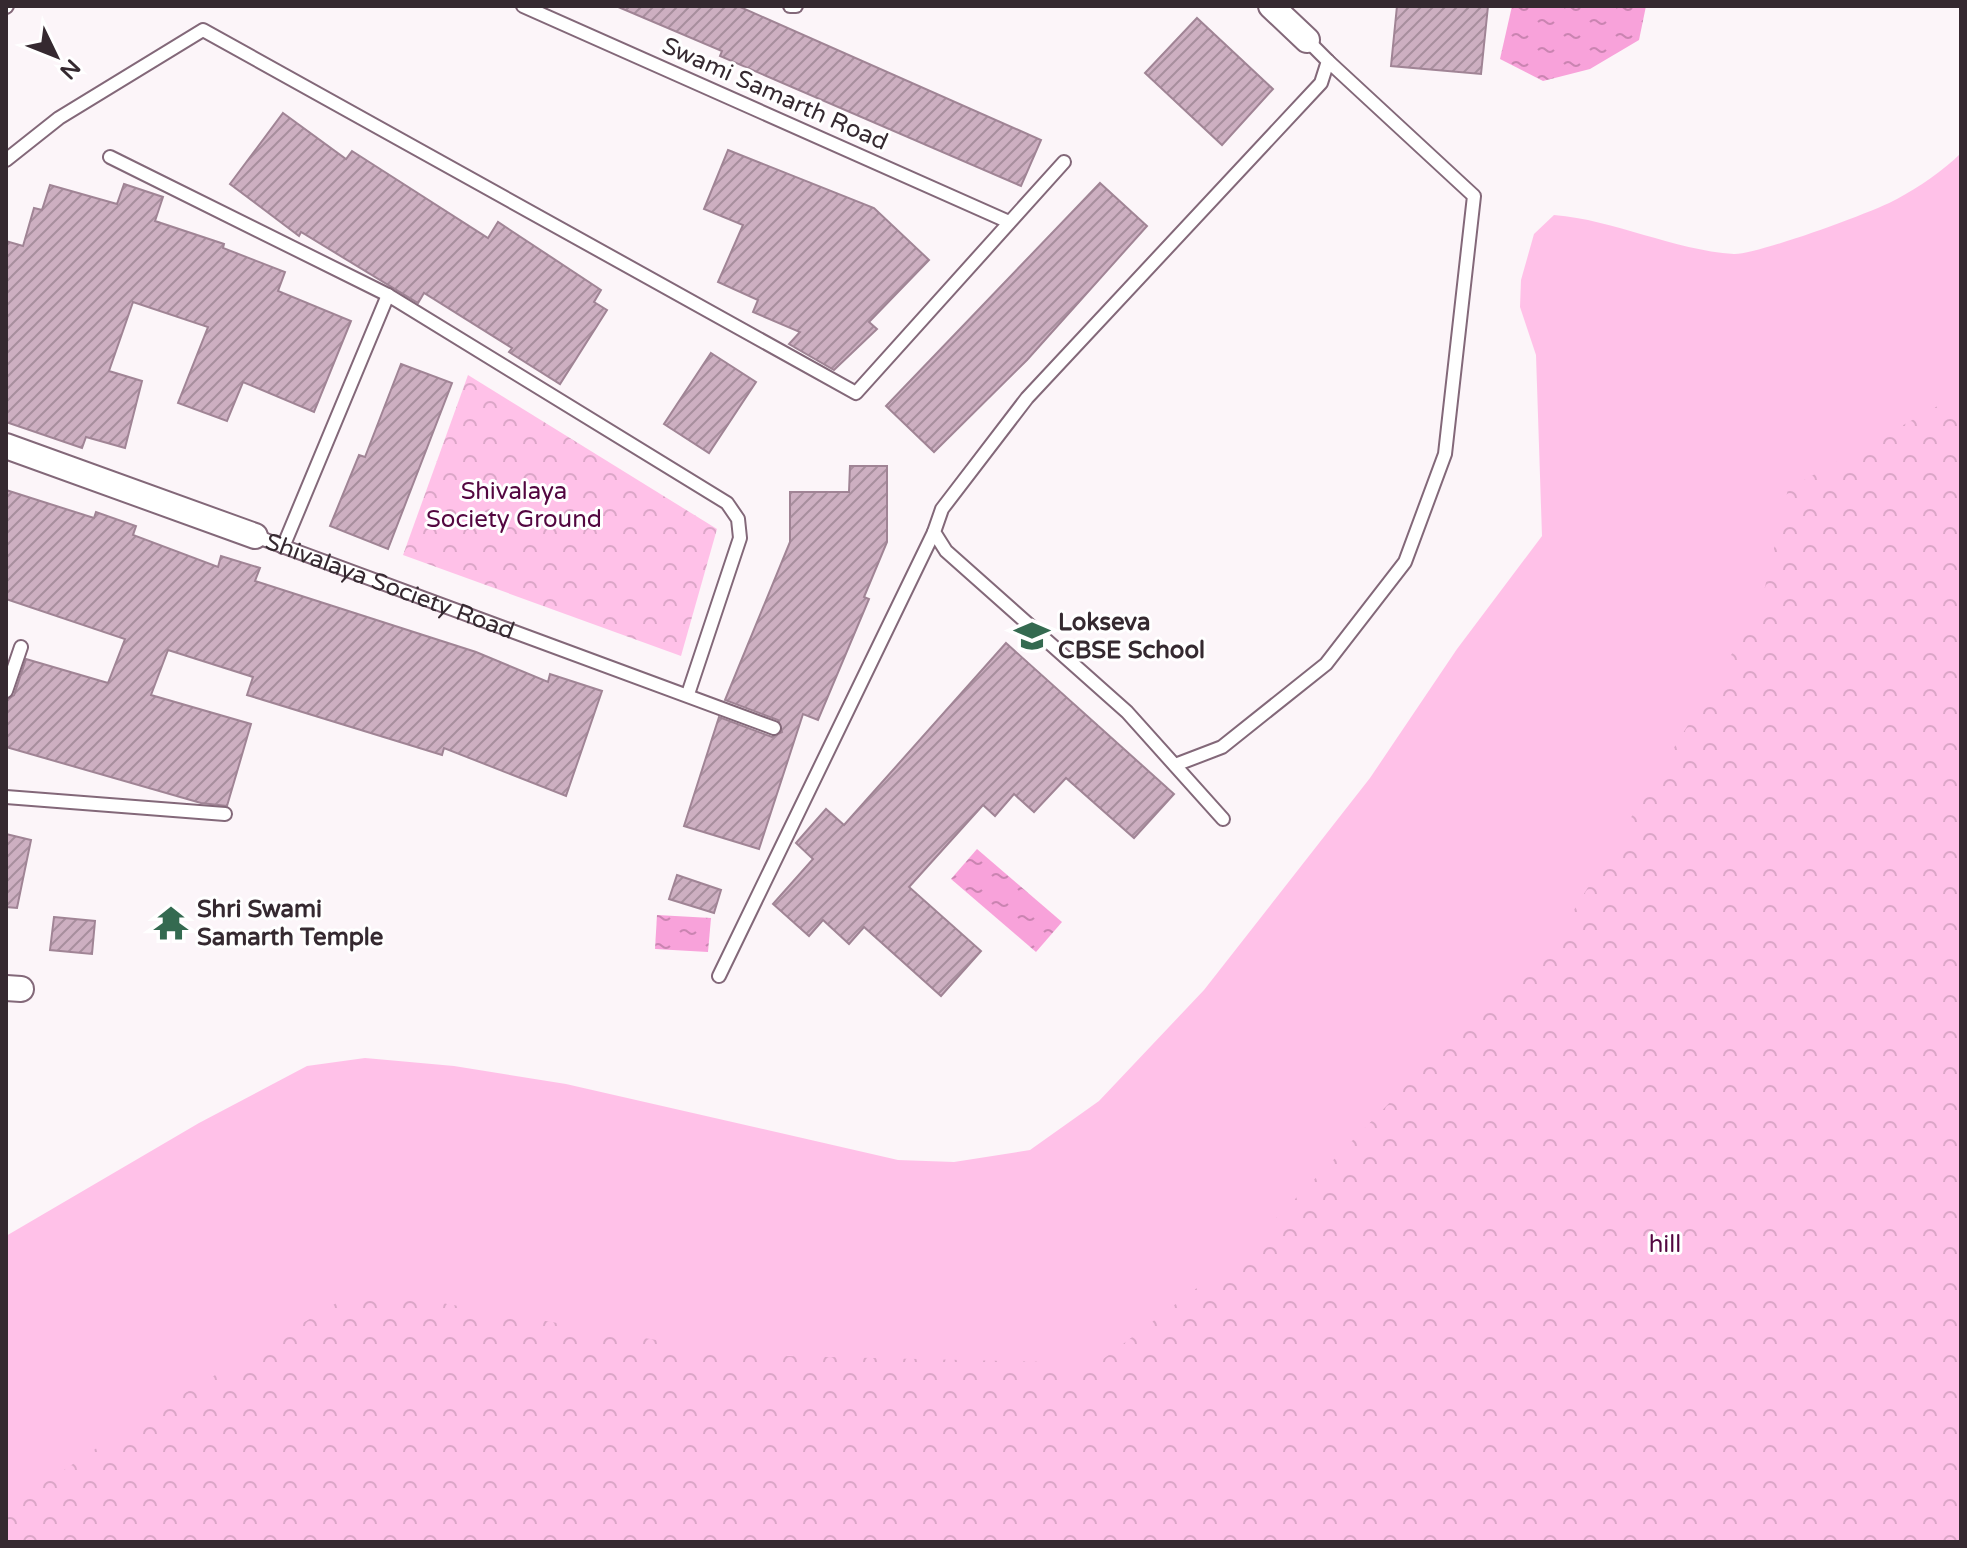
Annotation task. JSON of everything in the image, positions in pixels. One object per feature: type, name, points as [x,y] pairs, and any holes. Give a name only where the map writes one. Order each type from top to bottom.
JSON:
[{"type":"street","points":[[1271,6],[1307,40]]},
{"type":"street","name":"Shivalaya Society Road","points":[[6,446],[255,536]]},
{"type":"lane","name":"Swami Samarth Road","points":[[523,6],[1009,222]]},
{"type":"lane","points":[[6,160],[59,118],[203,30],[856,393],[1064,162]]},
{"type":"lane","points":[[1175,765],[1222,747],[1326,664],[1405,562],[1445,454],[1474,196],[1307,40]]},
{"type":"lane","points":[[719,976],[934,532],[942,509],[1027,398],[1321,83],[1328,61]]},
{"type":"lane","points":[[110,157],[388,295],[727,503],[738,519],[740,538],[688,694]]},
{"type":"lane","points":[[283,547],[388,295]]},
{"type":"lane","points":[[934,532],[946,551],[1127,712],[1223,819]]},
{"type":"lane","name":"Shivalaya Society Road","points":[[255,536],[774,728]]},
{"type":"lane","points":[[6,691],[21,647]]},
{"type":"lane","points":[[6,797],[225,814]]},
{"type":"green space","points":[[1961,153],[1961,1542],[6,1542],[6,1236],[199,1123],[307,1066],[365,1058],[454,1066],[566,1084],[898,1160],[954,1162],[1030,1150],[1099,1101],[1204,990],[1370,778],[1457,649],[1542,536],[1536,355],[1520,307],[1521,280],[1534,234],[1554,215],[1599,223],[1689,247],[1734,254],[1746,252],[1815,232],[1884,205],[1922,184]]},
{"type":"green space","name":"Shivalaya Society Ground","points":[[468,375],[717,529],[681,656],[403,555]]},
{"type":"green space","name":"hill","points":[[1961,393],[1961,1542],[6,1542],[6,1509],[128,1427],[360,1289],[743,1355],[1098,1363],[1239,1256],[1566,923],[1760,608],[1788,489]]},
{"type":"water","points":[[1512,6],[1646,6],[1639,40],[1590,69],[1543,81],[1500,59]]},
{"type":"water","points":[[977,849],[1062,922],[1036,952],[951,879]]},
{"type":"water","points":[[657,915],[711,918],[708,952],[655,949]]},
{"type":"building","points":[[616,6],[738,6],[1041,140],[1021,186],[720,56],[722,51]]},
{"type":"building","points":[[1397,6],[1488,6],[1481,74],[1391,66]]},
{"type":"building","points":[[1197,18],[1273,89],[1222,145],[1145,73]]},
{"type":"building","points":[[283,113],[346,159],[352,151],[488,238],[498,222],[601,290],[594,302],[607,310],[560,384],[509,352],[512,348],[424,293],[418,303],[301,232],[299,236],[230,184]]},
{"type":"building","points":[[728,150],[874,208],[929,260],[869,322],[877,329],[834,370],[789,344],[800,332],[753,312],[758,300],[718,282],[743,225],[704,209]]},
{"type":"building","points":[[1100,183],[1147,226],[1027,360],[934,452],[886,406]]},
{"type":"building","points":[[124,184],[163,197],[155,221],[224,244],[223,248],[285,272],[278,291],[351,321],[314,412],[243,382],[227,421],[178,403],[208,327],[133,302],[109,371],[142,381],[125,448],[86,437],[82,448],[6,422],[6,241],[23,246],[34,208],[42,210],[50,185],[117,204]]},
{"type":"building","points":[[711,353],[756,382],[709,453],[664,424]]},
{"type":"building","points":[[401,364],[452,383],[388,549],[330,526],[359,455],[365,457]]},
{"type":"building","points":[[850,466],[887,466],[887,542],[864,597],[869,599],[818,720],[803,714],[759,849],[684,826],[719,717],[772,737],[782,732],[778,720],[725,700],[790,542],[790,492],[849,492]]},
{"type":"building","points":[[6,490],[94,518],[96,512],[136,526],[133,535],[218,567],[221,556],[260,568],[255,581],[476,652],[548,682],[550,674],[602,691],[566,796],[444,748],[442,755],[247,695],[253,677],[168,650],[151,695],[251,724],[227,806],[201,803],[6,747],[6,700],[14,695],[26,659],[108,683],[125,639],[6,599]]},
{"type":"building","points":[[1006,643],[1174,794],[1134,838],[1066,778],[1034,812],[1014,794],[995,816],[983,805],[909,887],[981,951],[941,996],[864,927],[849,944],[823,920],[809,936],[773,904],[813,859],[796,843],[826,809],[844,825]]},
{"type":"building","points":[[6,834],[31,840],[17,908],[6,907]]},
{"type":"building","points":[[677,875],[721,890],[714,913],[669,899]]},
{"type":"building","points":[[54,917],[95,921],[92,954],[50,950]]},
{"type":"place","name":"Lokseva CBSE School","points":[[1032,636]]},
{"type":"place","name":"Shri Swami Samarth Temple","points":[[171,923]]}]
